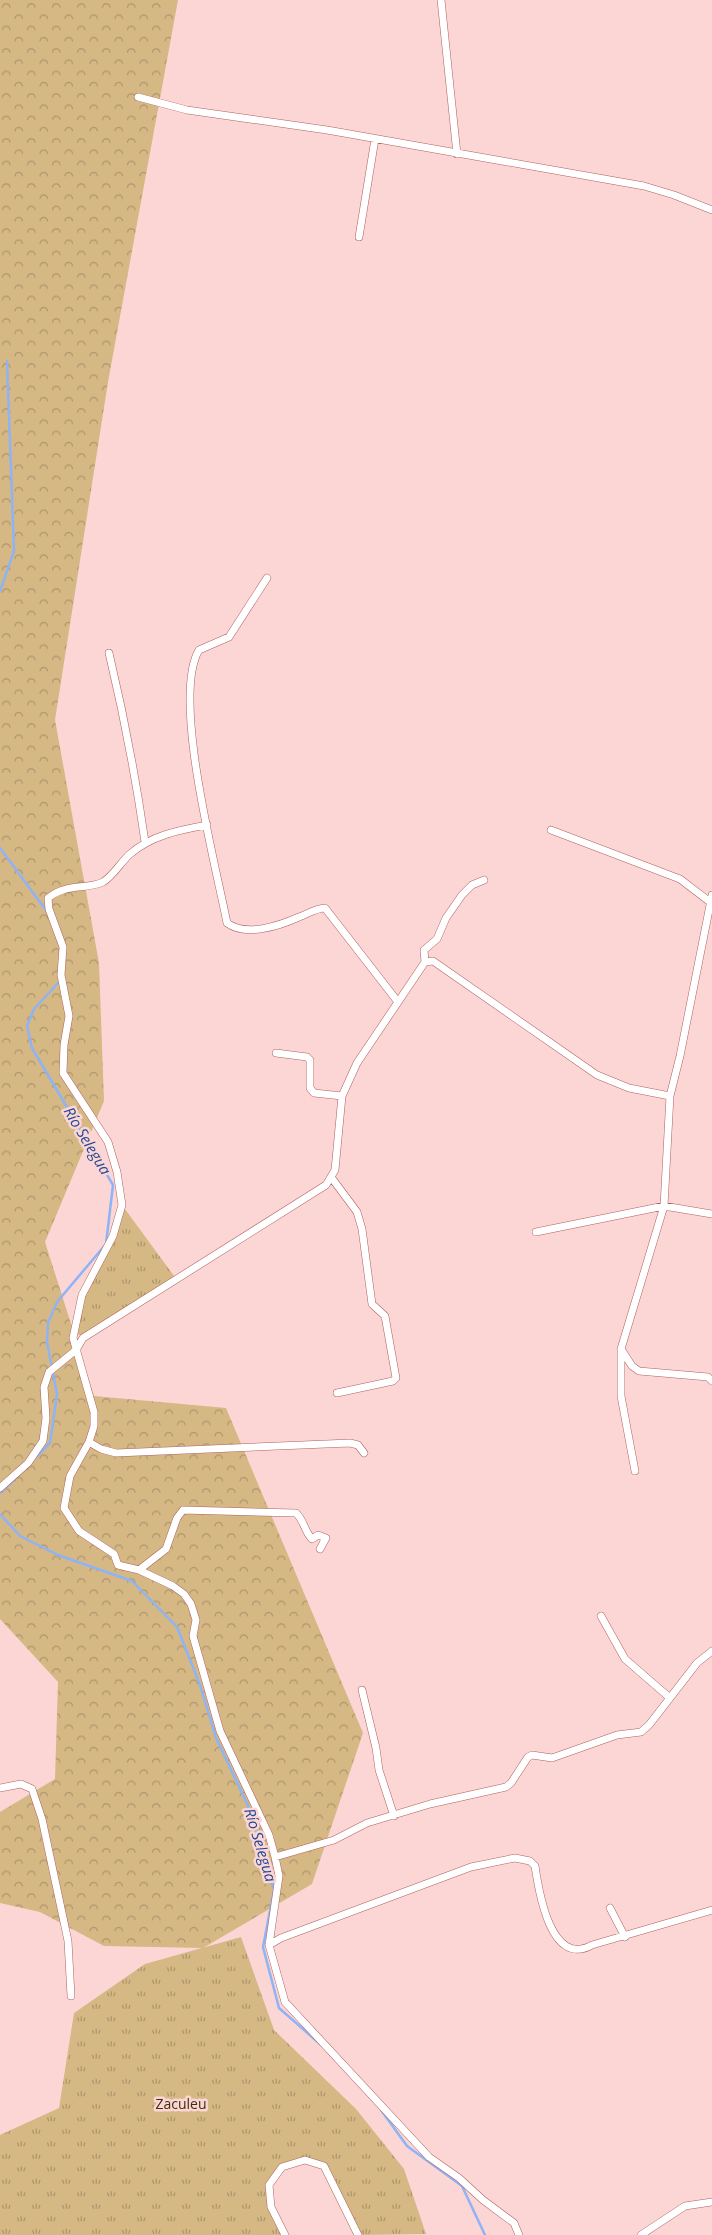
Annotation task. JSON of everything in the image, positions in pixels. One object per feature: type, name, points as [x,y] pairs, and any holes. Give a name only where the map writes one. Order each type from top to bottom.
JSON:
[{"type":"street","points":[[441,0],[457,154]]},
{"type":"street","points":[[138,97],[187,110],[579,173],[644,186],[712,210]]},
{"type":"street","points":[[359,237],[375,139]]},
{"type":"street","points":[[267,578],[229,637],[199,650],[192,680],[189,716],[227,922],[234,928],[248,930],[284,924],[326,908],[398,1002]]},
{"type":"street","points":[[109,653],[127,736],[145,842]]},
{"type":"street","points":[[208,825],[175,831],[145,842],[128,855],[102,882],[56,891],[48,898],[49,909],[63,947],[62,979],[69,1016],[64,1045],[63,1073],[108,1142],[117,1172],[122,1205],[113,1236],[82,1295],[73,1338],[94,1412],[94,1426],[89,1442],[70,1476],[64,1508],[79,1532],[114,1554],[118,1565],[139,1570],[173,1586],[184,1594],[190,1604],[196,1620],[193,1636],[201,1671],[220,1731],[269,1835],[279,1876],[269,1945],[285,2002],[429,2157],[459,2178],[483,2200],[514,2223],[519,2235]]},
{"type":"street","points":[[551,830],[680,879],[711,899],[680,1056],[670,1096],[664,1206],[621,1349],[621,1396],[635,1471]]},
{"type":"street","points":[[0,1488],[28,1463],[43,1442],[46,1418],[44,1388],[49,1372],[76,1350],[83,1338],[326,1185],[335,1170],[342,1096],[357,1063],[425,962],[424,950],[437,940],[446,918],[472,885],[484,880]]},
{"type":"street","points":[[425,962],[433,961],[597,1075],[630,1088],[670,1096]]},
{"type":"street","points":[[276,1053],[307,1057],[310,1060],[310,1088],[314,1093],[342,1096]]},
{"type":"street","points":[[331,1177],[348,1197],[357,1212],[362,1229],[372,1304],[385,1316],[396,1378],[393,1381],[337,1393]]},
{"type":"street","points":[[536,1232],[664,1206],[712,1214]]},
{"type":"street","points":[[621,1349],[632,1366],[639,1371],[708,1377],[712,1381]]},
{"type":"street","points":[[89,1442],[101,1449],[116,1453],[350,1443],[358,1445],[364,1453]]},
{"type":"street","points":[[139,1570],[166,1548],[177,1518],[183,1510],[296,1513],[304,1522],[306,1531],[312,1539],[318,1535],[326,1538],[320,1549]]},
{"type":"street","points":[[601,1616],[625,1659],[670,1698]]},
{"type":"street","points":[[274,1857],[334,1840],[367,1823],[430,1804],[506,1787],[511,1783],[528,1757],[532,1755],[552,1758],[617,1735],[641,1732],[649,1725],[697,1663],[712,1651]]},
{"type":"street","points":[[362,1690],[376,1748],[378,1770],[394,1816]]},
{"type":"street","points":[[0,1788],[21,1784],[32,1789],[42,1819],[68,1941],[71,1996]]},
{"type":"street","points":[[269,1945],[281,1938],[471,1867],[515,1858],[530,1861],[535,1866],[545,1915],[564,1946],[571,1950],[578,1951],[712,1910]]},
{"type":"street","points":[[610,1908],[625,1937]]},
{"type":"street","points":[[285,2235],[271,2207],[269,2185],[282,2167],[305,2160],[324,2166],[358,2235]]},
{"type":"street","points":[[641,2235],[685,2206],[712,2202]]},
{"type":"green space","points":[[0,0],[178,0],[108,382],[55,720],[99,963],[104,1101],[45,1242],[94,1396],[226,1408],[363,1733],[312,1884],[203,1948],[104,1946],[40,1912],[0,1903],[0,1812],[55,1779],[58,1682],[0,1619]]},
{"type":"green space","points":[[122,1205],[177,1280],[83,1338],[77,1333],[81,1297],[111,1239]]},
{"type":"green space","name":"Zaculeu","points":[[241,1937],[274,2030],[356,2109],[404,2169],[426,2234],[358,2235],[324,2166],[305,2160],[282,2167],[269,2185],[271,2207],[285,2235],[0,2235],[0,2135],[59,2108],[74,2013],[145,1964]]},
{"type":"waterway","name":"Río Selegua","points":[[0,591],[14,551],[7,361]]},
{"type":"waterway","name":"Río Selegua","points":[[0,848],[48,913]]},
{"type":"waterway","name":"Río Selegua","points":[[35,1458],[50,1443],[57,1394],[47,1342],[48,1323],[57,1302],[106,1244],[113,1185],[32,1048],[27,1026],[34,1009],[60,981]]},
{"type":"waterway","name":"Río Selegua","points":[[0,1493],[14,1480]]},
{"type":"waterway","name":"Río Selegua","points":[[0,1514],[20,1536],[58,1555],[132,1581],[177,1627],[200,1685],[216,1738],[251,1812],[274,1890],[263,1947],[279,2008],[320,2044]]},
{"type":"waterway","name":"Río Selegua","points":[[381,2110],[407,2146],[462,2186],[485,2235]]}]
